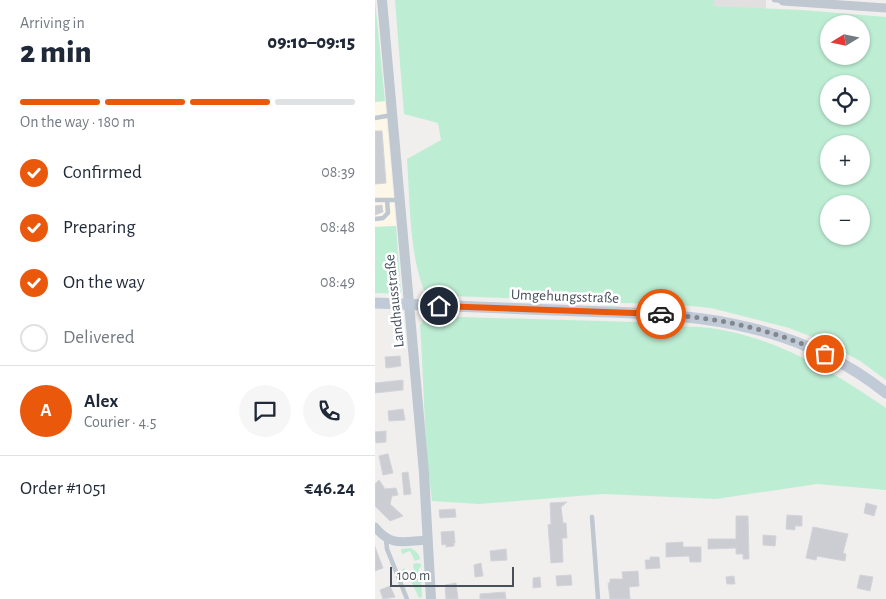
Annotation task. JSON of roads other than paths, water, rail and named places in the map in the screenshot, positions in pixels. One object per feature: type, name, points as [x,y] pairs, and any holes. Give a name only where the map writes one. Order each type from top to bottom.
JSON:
[{"type":"main road","name":"Umgehungsstraße","points":[[375,303],[664,314],[725,321],[768,332],[812,348],[858,372],[886,393]]},
{"type":"street","name":"Landhausstraße","points":[[382,0],[394,108],[399,200],[424,473],[431,599]]},
{"type":"street","points":[[783,0],[886,8]]},
{"type":"street","points":[[375,528],[386,539],[403,542],[428,540]]},
{"type":"lane","points":[[774,0],[783,0]]},
{"type":"lane","points":[[375,118],[394,108]]},
{"type":"lane","points":[[375,219],[383,218],[389,214],[387,200]]},
{"type":"lane","points":[[376,202],[399,200]]},
{"type":"lane","points":[[592,517],[598,599]]},
{"type":"lane","points":[[386,539],[387,549],[407,599]]}]
